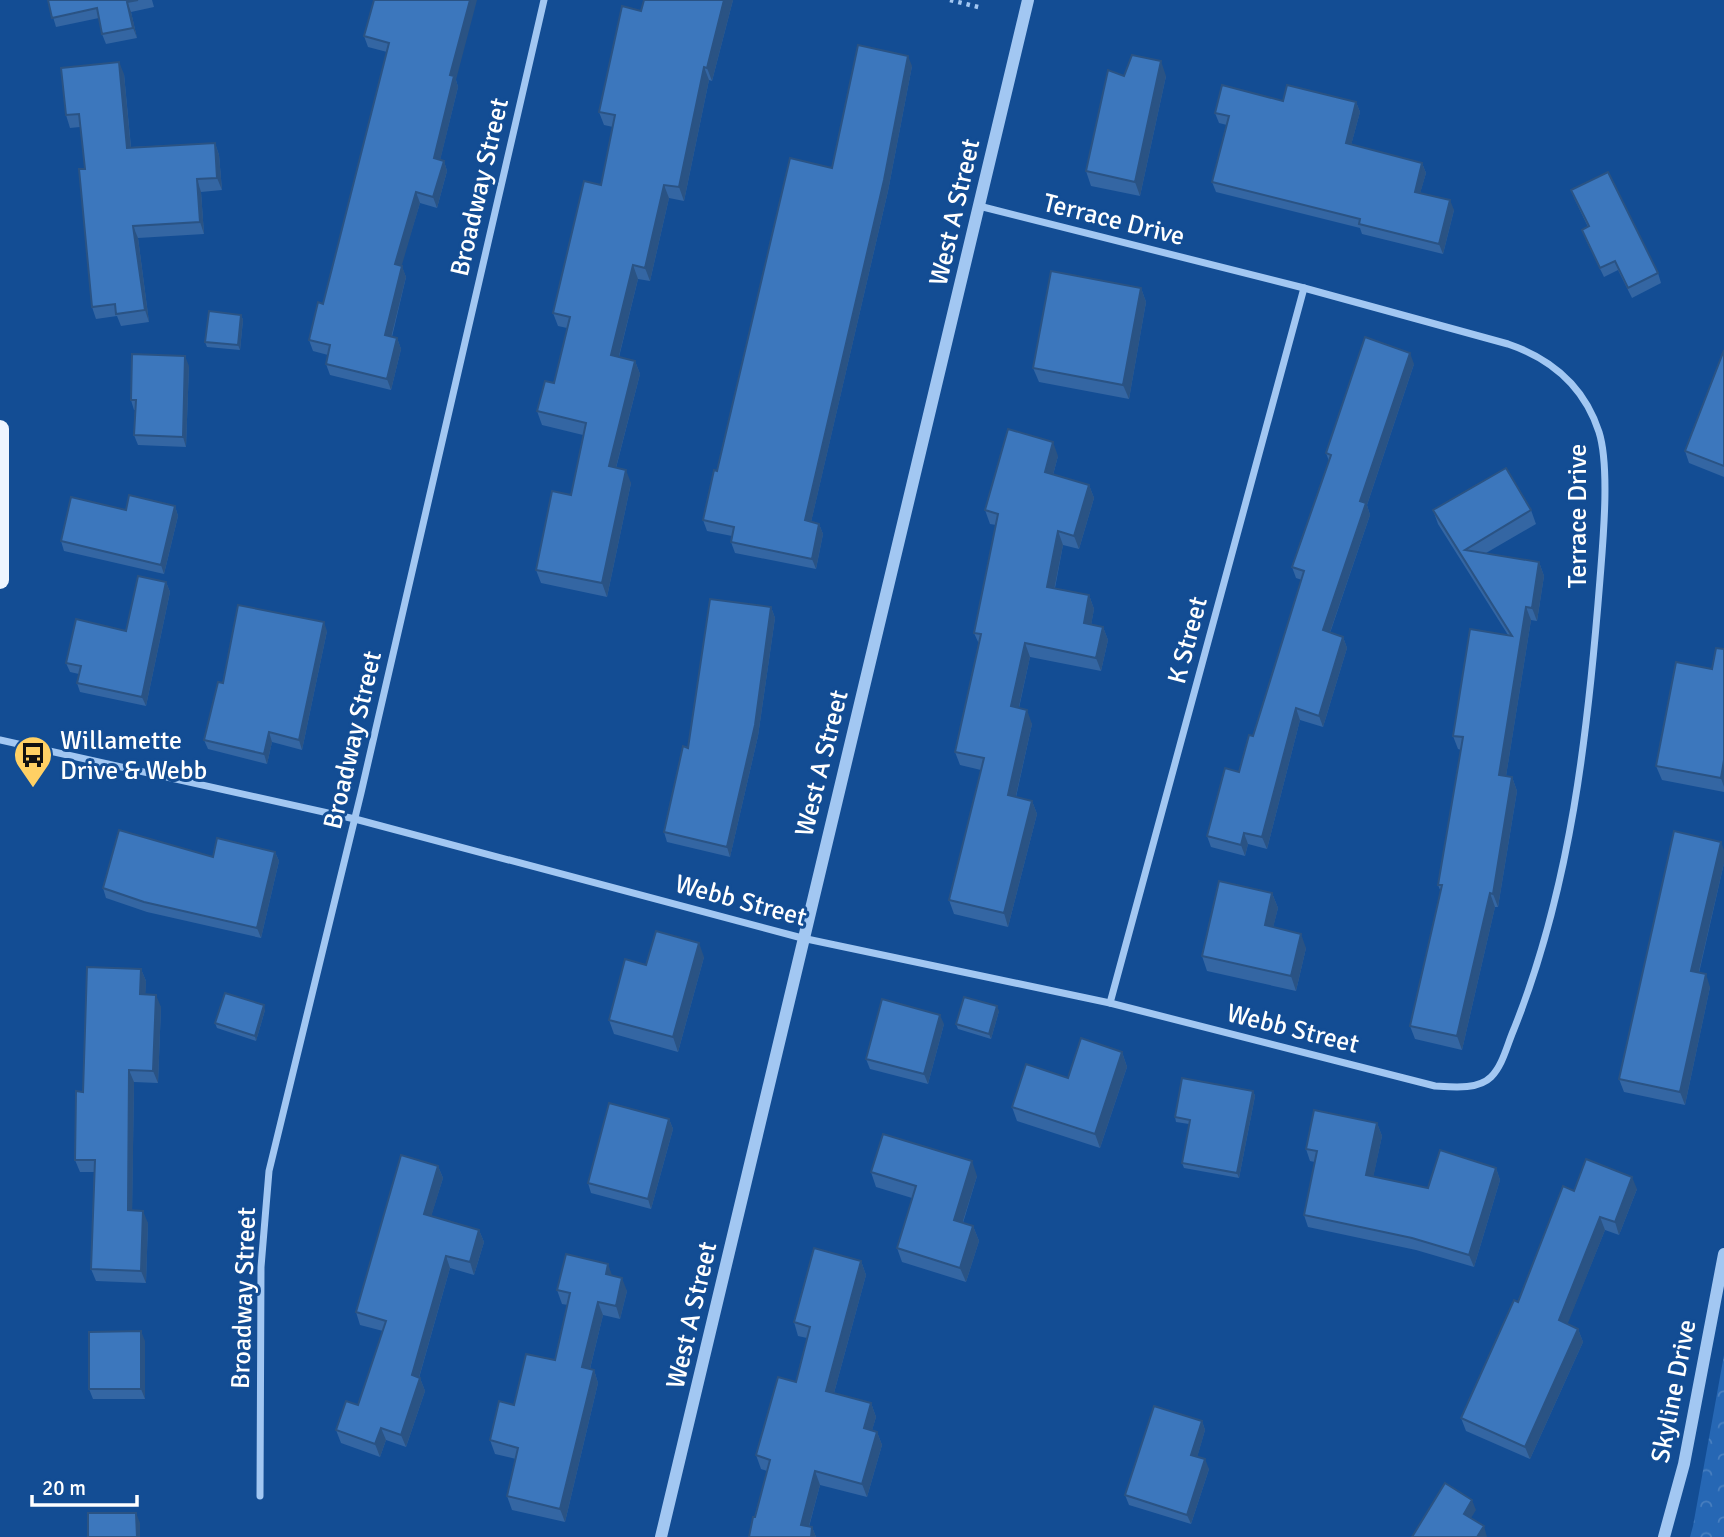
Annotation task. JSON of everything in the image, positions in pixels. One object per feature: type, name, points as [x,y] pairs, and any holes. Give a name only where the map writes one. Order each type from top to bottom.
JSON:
[{"type":"main road","points":[[0,429],[0,580]]},
{"type":"street","name":"Broadway Street","points":[[260,1496],[261,1267],[269,1171],[355,819],[544,0]]},
{"type":"street","name":"West A Street","points":[[661,1537],[1028,0]]},
{"type":"street","name":"Terrace Drive","points":[[979,206],[1304,288],[1508,344],[1531,352],[1554,366],[1575,385],[1590,407],[1600,434],[1604,465],[1602,553],[1595,639],[1568,848],[1551,922],[1524,1004],[1498,1067],[1489,1079],[1474,1085]]},
{"type":"street","name":"K Street","points":[[1110,1003],[1304,288]]},
{"type":"street","name":"Webb Street","points":[[0,740],[355,819],[802,938],[1110,1003],[1435,1086],[1474,1085]]},
{"type":"street","name":"Skyline Drive","points":[[1664,1537],[1684,1464],[1724,1254]]},
{"type":"path","points":[[950,0],[982,8]]},
{"type":"green space","points":[[1724,1355],[1724,1537],[1690,1537],[1693,1526]]},
{"type":"building","points":[[48,0],[138,0],[127,2],[133,28],[102,34],[97,8],[52,18]]},
{"type":"building","points":[[374,0],[470,0],[450,75],[454,76],[434,158],[444,161],[433,197],[416,192],[395,264],[402,266],[385,335],[397,338],[387,379],[326,364],[330,345],[309,340],[318,302],[323,304],[389,43],[364,36]]},
{"type":"building","points":[[644,0],[724,0],[707,68],[704,67],[679,187],[664,185],[645,268],[633,265],[611,355],[635,361],[609,466],[626,470],[602,583],[536,570],[552,491],[571,495],[586,423],[537,411],[545,381],[554,383],[570,317],[553,313],[584,181],[601,185],[615,115],[599,112],[622,6],[641,11]]},
{"type":"building","points":[[858,45],[908,56],[884,180],[805,520],[819,524],[812,559],[731,542],[734,527],[703,520],[714,470],[717,471],[790,158],[832,168]]},
{"type":"building","points":[[1132,55],[1161,61],[1135,182],[1086,171],[1108,70],[1124,76]]},
{"type":"building","points":[[119,62],[127,148],[215,143],[217,178],[197,179],[200,222],[133,226],[145,310],[116,314],[115,304],[92,307],[79,169],[85,169],[79,114],[66,115],[61,68]]},
{"type":"building","points":[[1222,85],[1283,101],[1287,85],[1356,102],[1346,143],[1422,163],[1415,192],[1450,200],[1439,244],[1359,224],[1360,219],[1212,182],[1229,116],[1215,113]]},
{"type":"building","points":[[1608,172],[1658,273],[1628,288],[1615,261],[1600,268],[1582,230],[1589,226],[1571,190]]},
{"type":"building","points":[[1051,271],[1141,288],[1123,385],[1033,368]]},
{"type":"building","points":[[209,311],[241,315],[238,345],[205,342]]},
{"type":"building","points":[[1365,337],[1410,353],[1360,501],[1366,503],[1323,630],[1343,637],[1319,716],[1296,708],[1262,837],[1244,833],[1241,845],[1207,836],[1225,768],[1239,772],[1249,735],[1253,736],[1304,571],[1292,567],[1331,455],[1326,453]]},
{"type":"building","points":[[1724,350],[1724,466],[1685,451]]},
{"type":"building","points":[[132,354],[185,356],[183,437],[134,435],[136,400],[131,400]]},
{"type":"building","points":[[1008,429],[1053,442],[1045,472],[1089,485],[1074,536],[1058,531],[1047,587],[1089,595],[1084,623],[1103,627],[1096,658],[1025,643],[1011,706],[1027,710],[1008,795],[1032,801],[1004,913],[949,900],[984,758],[955,752],[981,634],[974,633],[998,514],[985,510]]},
{"type":"building","points":[[1506,468],[1531,510],[1465,550],[1539,562],[1532,608],[1526,607],[1499,775],[1512,777],[1493,894],[1490,893],[1457,1036],[1410,1026],[1442,885],[1438,885],[1463,737],[1453,736],[1470,629],[1512,636],[1433,510]]},
{"type":"building","points":[[129,495],[175,506],[161,565],[61,541],[71,497],[126,510]]},
{"type":"building","points":[[138,576],[166,582],[142,697],[77,683],[81,666],[66,663],[76,619],[126,631]]},
{"type":"building","points":[[710,599],[771,607],[755,725],[727,847],[664,832],[683,746],[688,748]]},
{"type":"building","points":[[238,605],[324,622],[299,740],[269,732],[264,754],[204,740],[218,682],[223,683]]},
{"type":"building","points":[[1716,648],[1724,649],[1724,760],[1721,778],[1656,766],[1676,662],[1712,669]]},
{"type":"building","points":[[119,830],[213,857],[217,838],[275,852],[257,928],[144,902],[103,888]]},
{"type":"building","points":[[1674,831],[1721,842],[1691,971],[1706,974],[1680,1092],[1619,1079]]},
{"type":"building","points":[[1219,881],[1272,893],[1265,925],[1301,934],[1291,976],[1202,956]]},
{"type":"building","points":[[656,931],[699,943],[673,1037],[609,1020],[625,959],[646,965]]},
{"type":"building","points":[[87,967],[141,969],[140,994],[156,995],[153,1071],[129,1070],[128,1210],[143,1211],[141,1271],[91,1269],[95,1160],[75,1160],[76,1091],[83,1092]]},
{"type":"building","points":[[225,993],[264,1005],[255,1036],[215,1023]]},
{"type":"building","points":[[964,997],[997,1006],[989,1034],[956,1024]]},
{"type":"building","points":[[882,999],[940,1015],[924,1074],[866,1059]]},
{"type":"building","points":[[1081,1038],[1122,1052],[1095,1134],[1012,1107],[1026,1064],[1068,1078]]},
{"type":"building","points":[[1182,1078],[1253,1091],[1237,1173],[1182,1163],[1190,1120],[1175,1117]]},
{"type":"building","points":[[609,1103],[669,1119],[648,1199],[588,1183]]},
{"type":"building","points":[[1314,1110],[1377,1123],[1366,1175],[1428,1188],[1440,1150],[1496,1168],[1469,1255],[1412,1238],[1304,1215],[1317,1151],[1306,1149]]},
{"type":"building","points":[[883,1134],[972,1161],[954,1220],[973,1226],[960,1268],[897,1248],[916,1186],[871,1172]]},
{"type":"building","points":[[401,1155],[438,1166],[424,1214],[479,1230],[470,1262],[446,1256],[412,1375],[420,1378],[401,1435],[381,1428],[375,1444],[336,1430],[346,1401],[358,1405],[386,1321],[356,1312]]},
{"type":"building","points":[[1586,1159],[1632,1177],[1615,1222],[1600,1217],[1559,1320],[1578,1329],[1525,1447],[1461,1418],[1514,1300],[1518,1302],[1563,1186],[1574,1191]]},
{"type":"building","points":[[814,1248],[861,1261],[826,1391],[871,1403],[864,1428],[877,1432],[862,1484],[815,1471],[801,1525],[812,1527],[811,1537],[749,1537],[770,1460],[756,1455],[778,1377],[796,1382],[810,1327],[794,1322]]},
{"type":"building","points":[[566,1254],[608,1264],[606,1274],[622,1278],[616,1306],[598,1302],[582,1367],[594,1370],[560,1509],[507,1496],[518,1448],[490,1440],[499,1401],[514,1405],[526,1354],[555,1360],[570,1293],[557,1290]]},
{"type":"building","points":[[141,1331],[141,1389],[89,1389],[89,1332]]},
{"type":"building","points":[[1154,1406],[1202,1421],[1191,1455],[1205,1459],[1187,1515],[1125,1495]]},
{"type":"building","points":[[1445,1483],[1472,1500],[1464,1514],[1484,1526],[1477,1537],[1412,1537]]},
{"type":"building","points":[[88,1513],[136,1513],[137,1537],[88,1537]]},
{"type":"place","name":"Willamette Drive & Webb","points":[[33,789]]}]
